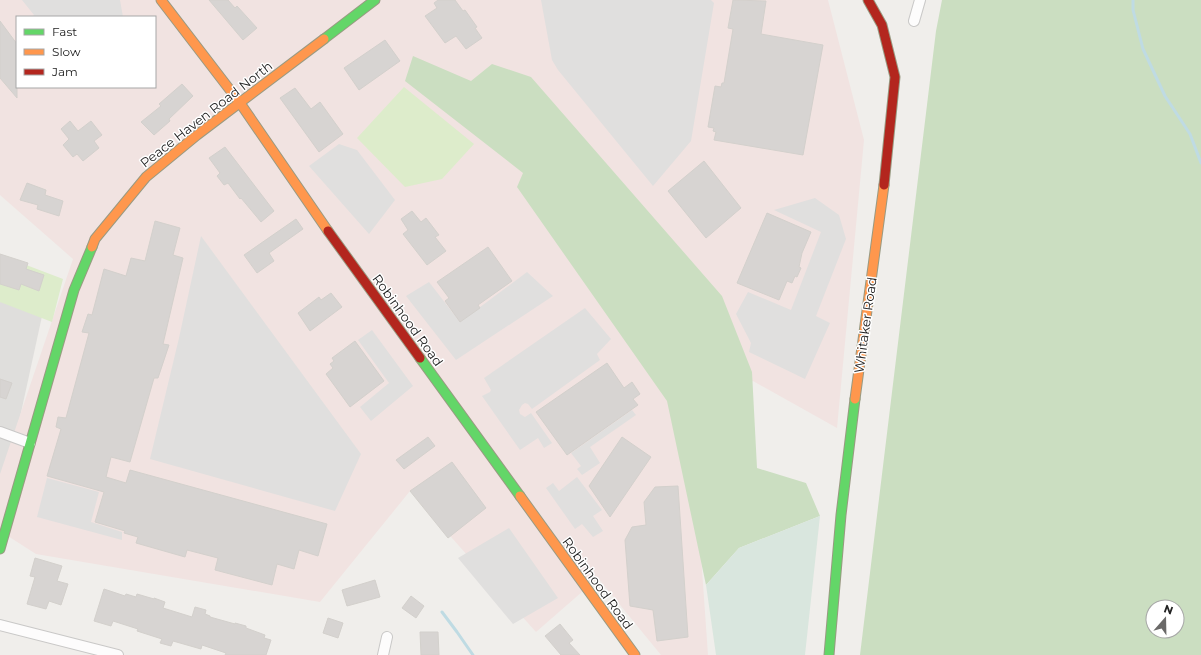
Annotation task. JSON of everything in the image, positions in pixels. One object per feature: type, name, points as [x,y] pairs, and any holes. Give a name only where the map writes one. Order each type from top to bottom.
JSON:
[{"type":"main road","name":"Robinhood Road","points":[[161,0],[240,103],[312,209],[635,655]]},
{"type":"main road","name":"Peace Haven Road North","points":[[0,549],[6,534],[30,442],[74,290],[95,239],[146,177],[197,135],[375,0]]},
{"type":"main road","name":"Whitaker Road","points":[[829,655],[841,515],[882,202],[896,77],[882,26],[868,0]]},
{"type":"street","points":[[914,20],[920,0]]},
{"type":"street","points":[[0,432],[30,442]]},
{"type":"street","points":[[0,626],[118,655]]},
{"type":"street","points":[[383,655],[386,637]]},
{"type":"shaded area","points":[[0,0],[828,0],[864,140],[837,428],[753,381],[690,399],[708,655],[661,655],[598,578],[536,632],[410,491],[320,602],[36,554],[0,531],[0,474],[73,259],[0,195]]},
{"type":"shaded area","points":[[22,0],[120,0],[123,16],[33,16],[34,15]]},
{"type":"shaded area","points":[[541,0],[711,0],[714,3],[691,141],[653,186],[558,70],[552,60]]},
{"type":"shaded area","points":[[339,144],[357,150],[395,200],[369,234],[309,166]]},
{"type":"shaded area","points":[[815,198],[839,215],[846,239],[816,316],[830,323],[805,379],[749,352],[751,343],[736,314],[748,292],[791,310],[821,232],[774,210]]},
{"type":"shaded area","points":[[201,236],[361,454],[335,511],[150,459],[179,338]]},
{"type":"shaded area","points":[[527,272],[553,296],[456,360],[406,296],[429,282],[460,322]]},
{"type":"shaded area","points":[[0,289],[44,307],[0,509]]},
{"type":"shaded area","points":[[585,308],[611,339],[597,354],[600,360],[532,409],[528,404],[525,403],[522,405],[519,410],[520,414],[525,417],[531,413],[552,443],[544,448],[538,438],[520,450],[482,396],[491,390],[484,378]]},
{"type":"shaded area","points":[[372,330],[413,386],[371,421],[360,407],[389,383],[358,340]]},
{"type":"shaded area","points":[[632,410],[636,415],[590,447],[600,463],[582,475],[577,469],[581,466],[571,453]]},
{"type":"shaded area","points":[[577,477],[602,510],[593,516],[603,531],[593,537],[582,524],[575,529],[546,488],[553,483],[559,491]]},
{"type":"shaded area","points":[[47,478],[99,492],[91,522],[122,532],[122,540],[37,517]]},
{"type":"shaded area","points":[[820,516],[805,655],[716,655],[706,585],[739,548]]},
{"type":"shaded area","points":[[509,528],[558,598],[513,624],[458,558]]},
{"type":"green space","points":[[942,0],[1201,0],[1201,655],[860,655],[936,31]]},
{"type":"green space","points":[[413,56],[471,81],[492,64],[531,77],[722,296],[752,372],[757,468],[806,483],[820,516],[739,548],[706,585],[667,401],[517,187],[523,173],[405,81]]},
{"type":"green space","points":[[404,87],[474,144],[442,179],[405,187],[357,138]]},
{"type":"green space","points":[[0,255],[63,279],[52,322],[0,302]]},
{"type":"building","points":[[209,0],[228,0],[235,8],[237,6],[257,28],[243,40]]},
{"type":"building","points":[[438,0],[455,0],[463,11],[465,10],[477,27],[475,28],[482,38],[466,49],[456,36],[445,43],[425,16],[437,8],[434,3]]},
{"type":"building","points":[[733,0],[766,1],[761,34],[823,45],[803,155],[714,140],[716,132],[713,131],[714,128],[708,127],[715,86],[721,87],[722,83],[724,83],[733,29],[728,28]]},
{"type":"building","points":[[0,21],[16,43],[17,98],[0,78]]},
{"type":"building","points":[[385,40],[400,61],[359,90],[344,68]]},
{"type":"building","points":[[182,84],[193,96],[169,119],[170,121],[154,135],[141,122],[161,106],[159,104]]},
{"type":"building","points":[[295,88],[311,109],[320,102],[343,134],[319,152],[280,98]]},
{"type":"building","points":[[70,121],[78,131],[91,121],[102,135],[94,141],[99,148],[83,161],[77,154],[73,157],[63,145],[69,139],[61,129]]},
{"type":"building","points":[[225,147],[274,211],[261,222],[228,183],[224,185],[217,176],[220,173],[209,158]]},
{"type":"building","points":[[704,161],[741,208],[706,238],[668,191]]},
{"type":"building","points":[[27,183],[46,190],[45,195],[63,201],[59,216],[37,209],[38,205],[20,200]]},
{"type":"building","points":[[412,211],[421,222],[426,218],[439,235],[435,237],[446,251],[427,265],[403,234],[408,230],[401,219]]},
{"type":"building","points":[[767,213],[811,232],[802,253],[799,267],[801,268],[797,277],[795,276],[792,283],[787,281],[779,300],[737,283]]},
{"type":"building","points":[[296,219],[303,229],[269,253],[274,261],[257,273],[244,255]]},
{"type":"building","points":[[155,221],[180,228],[173,255],[183,258],[163,344],[169,345],[158,378],[154,378],[130,462],[111,457],[106,477],[126,483],[130,470],[327,524],[318,556],[299,550],[294,569],[277,564],[272,585],[215,570],[218,558],[187,550],[185,557],[136,543],[138,537],[124,533],[125,531],[95,522],[104,492],[47,476],[61,429],[56,427],[58,417],[66,418],[89,333],[82,332],[88,314],[92,315],[104,269],[126,276],[131,258],[145,261]]},
{"type":"building","points":[[488,247],[512,281],[478,305],[480,308],[460,322],[445,301],[449,298],[437,282]]},
{"type":"building","points":[[0,254],[28,263],[26,269],[44,275],[39,291],[21,284],[19,290],[0,284]]},
{"type":"building","points":[[331,293],[342,307],[310,331],[298,313],[319,297],[321,300]]},
{"type":"building","points":[[355,341],[384,381],[350,407],[326,374],[333,368],[330,364],[334,361],[332,358]]},
{"type":"building","points":[[607,363],[624,388],[632,382],[640,394],[633,399],[638,405],[567,455],[536,412]]},
{"type":"building","points":[[0,379],[12,383],[6,399],[0,397]]},
{"type":"building","points":[[428,437],[435,446],[404,469],[396,460]]},
{"type":"building","points":[[622,437],[651,457],[610,517],[589,486]]},
{"type":"building","points":[[452,462],[486,508],[448,538],[410,491]]},
{"type":"building","points":[[678,486],[688,637],[657,641],[653,610],[630,606],[625,540],[632,527],[646,525],[644,502],[655,487]]},
{"type":"building","points":[[35,558],[62,566],[57,581],[68,584],[61,605],[49,601],[46,609],[27,604],[35,577],[30,576]]},
{"type":"building","points":[[375,580],[380,597],[347,606],[342,590]]},
{"type":"building","points":[[104,589],[125,596],[126,594],[136,597],[137,594],[154,598],[165,602],[163,608],[192,617],[195,607],[206,610],[205,614],[210,617],[246,626],[246,628],[265,635],[264,638],[271,640],[266,655],[225,655],[226,653],[202,645],[201,649],[173,641],[171,646],[160,643],[162,639],[137,631],[138,629],[113,621],[111,626],[94,621]]},
{"type":"building","points":[[411,596],[424,606],[416,618],[402,608]]},
{"type":"building","points":[[328,618],[343,623],[338,638],[323,633]]},
{"type":"building","points":[[560,624],[573,640],[569,643],[580,655],[561,655],[545,636]]},
{"type":"building","points":[[420,632],[438,632],[439,655],[421,655]]},
{"type":"waterway","points":[[1133,0],[1133,10],[1143,49],[1165,96],[1190,134],[1201,163]]},
{"type":"waterway","points":[[442,612],[473,655]]},
{"type":"traffic: fast","points":[[324,39],[375,0]]},
{"type":"traffic: fast","points":[[0,549],[74,290],[92,247]]},
{"type":"traffic: fast","points":[[420,358],[520,496]]},
{"type":"traffic: fast","points":[[829,655],[841,515],[855,399]]},
{"type":"traffic: slow","points":[[161,0],[240,103],[328,231]]},
{"type":"traffic: slow","points":[[92,247],[95,239],[146,177],[197,135],[324,39]]},
{"type":"traffic: slow","points":[[855,399],[884,185]]},
{"type":"traffic: slow","points":[[520,496],[635,655]]},
{"type":"traffic: jam","points":[[868,0],[882,25],[895,77],[884,185]]},
{"type":"traffic: jam","points":[[328,231],[420,358]]}]
